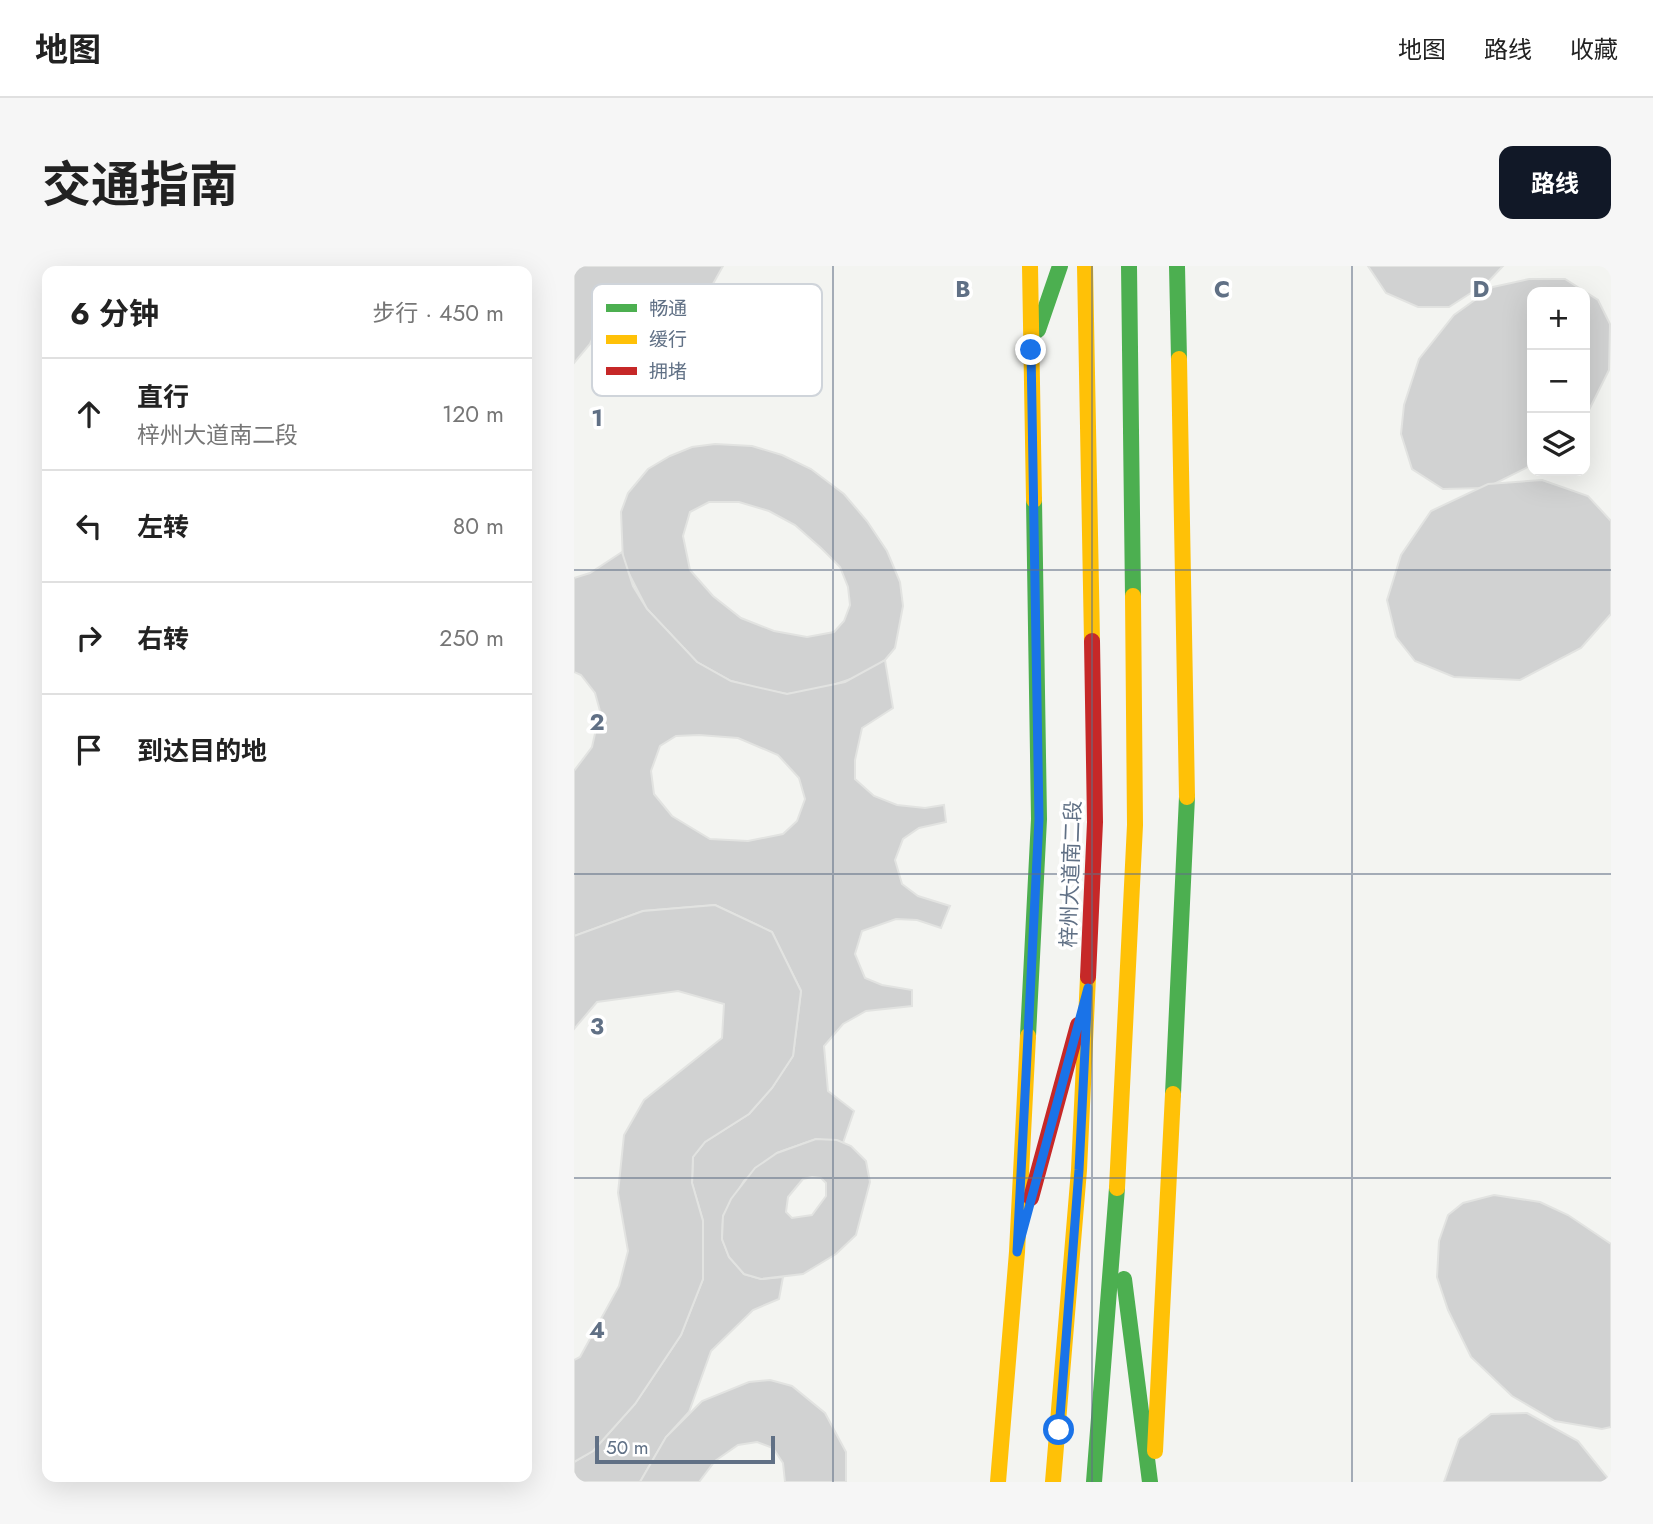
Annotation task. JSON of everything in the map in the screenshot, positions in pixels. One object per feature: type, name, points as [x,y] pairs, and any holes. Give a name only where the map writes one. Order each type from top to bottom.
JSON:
[{"type":"main road","points":[[998,1482],[1017,1252],[1039,819],[1030,266]]},
{"type":"main road","points":[[1031,350],[1060,266]]},
{"type":"main road","name":"梓州大道南二段","points":[[1054,1482],[1079,1170],[1095,800],[1085,266]]},
{"type":"main road","points":[[1094,1482],[1116,1215],[1135,825],[1129,266]]},
{"type":"main road","points":[[1152,1482],[1187,805],[1177,266]]},
{"type":"main road","points":[[1017,1252],[1088,988]]},
{"type":"main road","points":[[1116,1215],[1152,1482]]},
{"type":"building","points":[[574,266],[723,266],[713,284],[592,284],[592,340],[574,363]]},
{"type":"building","points":[[1368,266],[1503,266],[1488,282],[1449,307],[1418,307],[1386,293]]},
{"type":"building","points":[[1529,279],[1565,279],[1578,287],[1527,287],[1527,468],[1486,488],[1443,489],[1412,469],[1401,434],[1404,405],[1419,359],[1454,315],[1493,287]]},
{"type":"building","points":[[1590,295],[1598,300],[1610,324],[1609,370],[1590,408]]},
{"type":"building","points":[[715,444],[752,446],[782,455],[811,469],[844,494],[867,521],[887,551],[900,582],[903,606],[895,648],[885,660],[863,675],[818,690],[787,694],[757,688],[731,681],[697,662],[647,609],[623,562],[621,512],[628,493],[648,469],[692,447]],"holes":[[[709,502],[739,502],[769,511],[795,525],[840,567],[848,587],[850,605],[844,621],[834,632],[807,637],[774,631],[741,618],[713,596],[690,570],[683,536],[690,512]]]},
{"type":"building","points":[[1542,480],[1588,496],[1611,521],[1611,614],[1581,648],[1520,680],[1454,677],[1415,661],[1396,637],[1387,600],[1401,555],[1431,511],[1488,484]]},
{"type":"building","points":[[622,552],[633,586],[647,609],[697,662],[731,681],[787,694],[845,682],[885,660],[893,708],[862,728],[855,760],[855,779],[874,796],[897,805],[925,808],[944,805],[946,822],[919,828],[903,839],[895,860],[902,884],[918,896],[950,906],[941,928],[917,920],[896,919],[862,931],[855,954],[865,978],[882,985],[912,990],[912,1006],[866,1011],[843,1024],[824,1046],[828,1091],[854,1111],[843,1143],[816,1139],[777,1153],[744,1181],[723,1216],[722,1239],[729,1257],[744,1274],[761,1279],[783,1277],[779,1299],[753,1310],[711,1351],[689,1412],[666,1437],[640,1482],[574,1482],[574,1462],[593,1451],[635,1404],[681,1335],[703,1279],[703,1221],[692,1183],[693,1157],[705,1142],[749,1114],[772,1088],[793,1056],[801,991],[772,932],[715,905],[643,911],[574,936],[574,771],[592,747],[600,711],[595,693],[581,675],[574,672],[574,578],[590,573]],"holes":[[[676,736],[738,738],[778,755],[799,778],[805,799],[797,821],[783,834],[748,841],[710,839],[672,816],[654,794],[651,771],[660,746]]]},
{"type":"building","points":[[715,905],[772,932],[801,991],[793,1056],[772,1088],[749,1114],[705,1142],[693,1157],[692,1183],[703,1221],[703,1279],[681,1335],[635,1404],[593,1451],[574,1462],[574,1360],[580,1357],[619,1286],[628,1251],[618,1193],[624,1135],[644,1100],[722,1038],[724,1004],[678,991],[597,1002],[574,1029],[574,936],[643,911]]},
{"type":"building","points":[[816,1139],[837,1140],[851,1146],[866,1161],[870,1182],[856,1235],[836,1254],[803,1274],[761,1279],[744,1274],[729,1257],[722,1239],[723,1216],[731,1199],[755,1168],[777,1153]],"holes":[[[821,1178],[826,1183],[826,1196],[812,1215],[792,1218],[786,1212],[788,1197],[803,1179]]]},
{"type":"building","points":[[1494,1195],[1540,1202],[1568,1215],[1611,1244],[1611,1427],[1602,1429],[1555,1421],[1512,1396],[1471,1357],[1448,1310],[1437,1277],[1439,1241],[1448,1215],[1463,1203]]},
{"type":"building","points":[[770,1380],[792,1386],[825,1413],[846,1452],[846,1482],[785,1482],[783,1463],[773,1448],[757,1442],[738,1445],[715,1461],[699,1482],[640,1482],[666,1437],[702,1401],[749,1382]]},
{"type":"building","points":[[1527,1413],[1578,1441],[1611,1482],[1444,1482],[1459,1439],[1491,1414]]},
{"type":"traffic: fast","points":[[1038,330],[1060,266]]},
{"type":"traffic: fast","points":[[1129,266],[1133,596]]},
{"type":"traffic: fast","points":[[1177,266],[1179,359]]},
{"type":"traffic: fast","points":[[1028,1036],[1039,819],[1034,500]]},
{"type":"traffic: fast","points":[[1173,1094],[1187,797]]},
{"type":"traffic: fast","points":[[1094,1482],[1117,1188]]},
{"type":"traffic: fast","points":[[1124,1279],[1150,1482]]},
{"type":"traffic: slow","points":[[1030,266],[1034,500]]},
{"type":"traffic: slow","points":[[1085,266],[1092,641]]},
{"type":"traffic: slow","points":[[1179,359],[1187,797]]},
{"type":"traffic: slow","points":[[1117,1188],[1135,825],[1133,596]]},
{"type":"traffic: slow","points":[[1053,1482],[1079,1170],[1088,977]]},
{"type":"traffic: slow","points":[[998,1482],[1017,1252],[1028,1036]]},
{"type":"traffic: slow","points":[[1155,1451],[1173,1094]]},
{"type":"traffic: jam","points":[[1088,977],[1095,822],[1092,641]]},
{"type":"traffic: jam","points":[[1031,1198],[1078,1025]]},
{"type":"route","points":[[1031,350],[1039,819],[1017,1252],[1088,988],[1079,1170],[1059,1430]]}]
